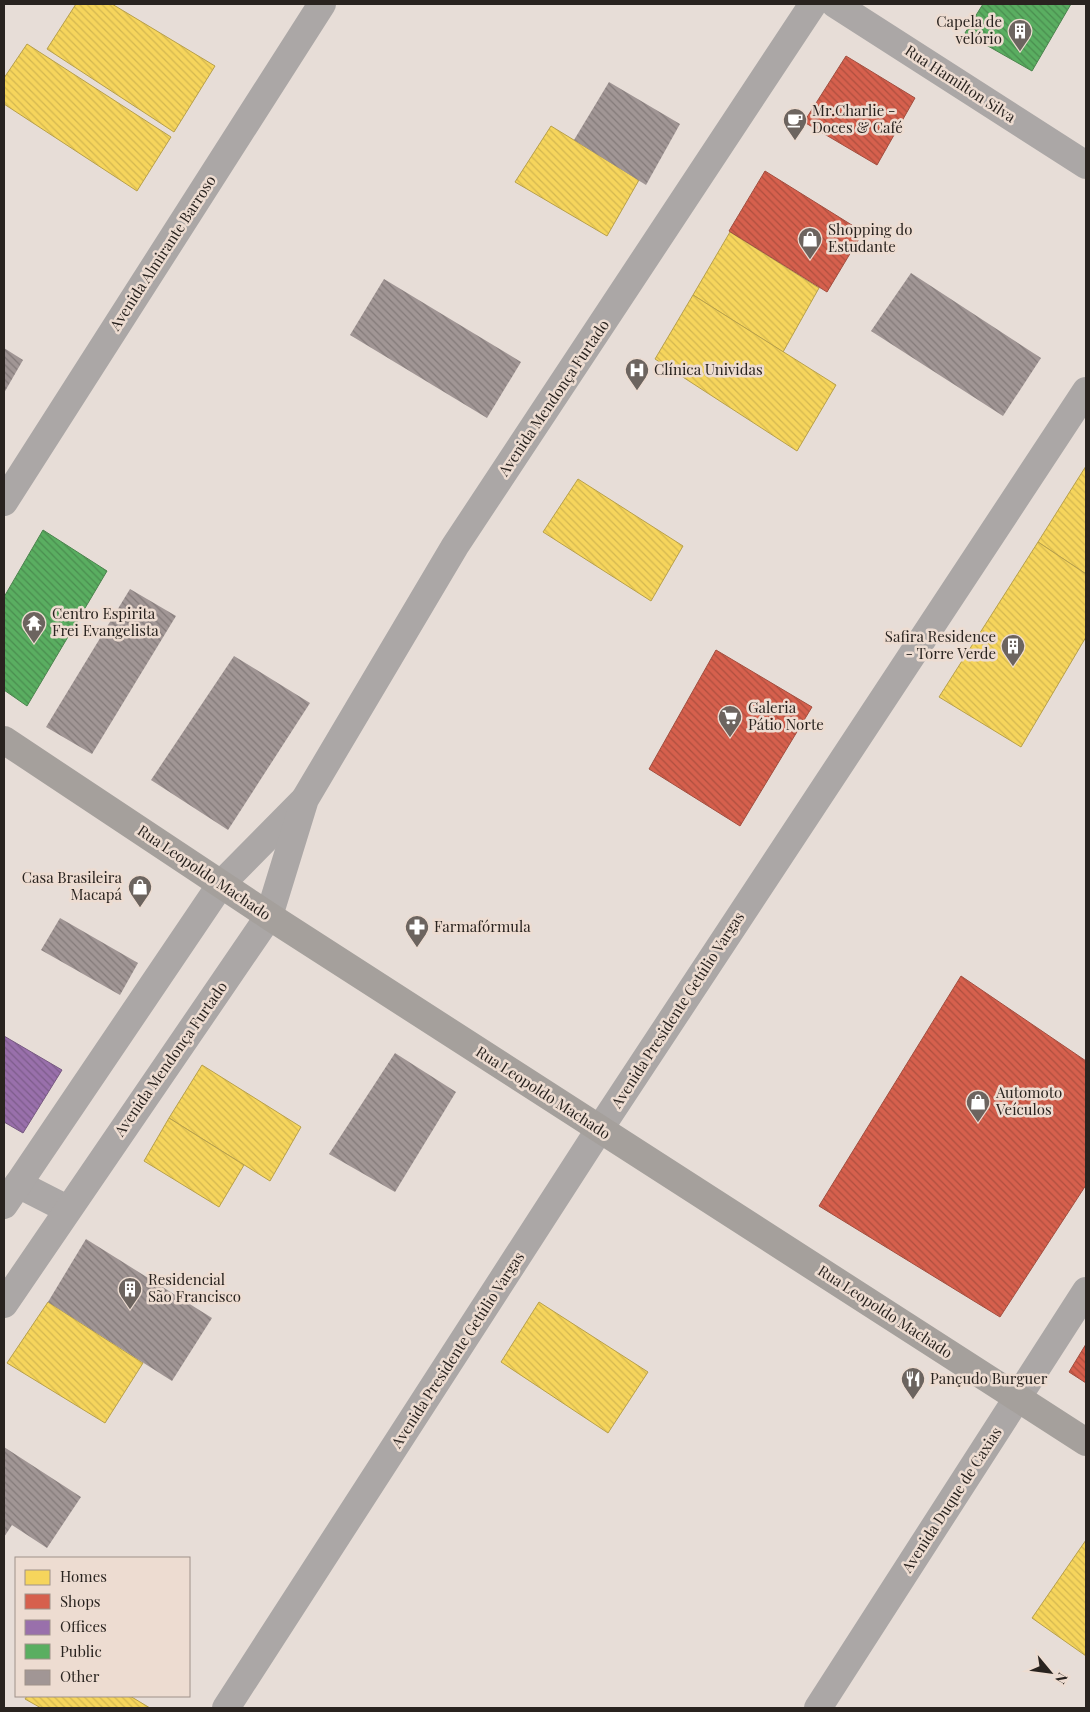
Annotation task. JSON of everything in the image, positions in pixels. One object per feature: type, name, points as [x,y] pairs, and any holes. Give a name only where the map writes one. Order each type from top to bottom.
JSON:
[{"type":"main road","name":"Rua Leopoldo Machado","points":[[4,740],[269,916],[1086,1442]]},
{"type":"street","name":"Avenida Almirante Barroso","points":[[4,502],[322,4]]},
{"type":"street","name":"Avenida Mendonça Furtado","points":[[4,1304],[67,1209],[269,916],[305,799],[456,546],[813,4]]},
{"type":"street","name":"Rua Hamilton Silva","points":[[835,4],[1086,165]]},
{"type":"street","name":"Avenida Presidente Getúlio Vargas","points":[[226,1708],[599,1130],[1086,391]]},
{"type":"street","name":"Avenida Mendonça Furtado","points":[[11,1195],[221,884],[305,799]]},
{"type":"street","points":[[11,1195],[67,1209]]},
{"type":"street","name":"Avenida Duque de Caxias","points":[[818,1708],[1086,1291]]},
{"type":"building: Homes","points":[[76,4],[112,4],[215,66],[174,132],[47,49]]},
{"type":"building: Homes","points":[[27,44],[171,137],[137,191],[4,104],[4,78]]},
{"type":"building: Homes","points":[[551,126],[639,180],[607,236],[515,182]]},
{"type":"building: Homes","points":[[730,232],[819,288],[783,352],[693,295]]},
{"type":"building: Homes","points":[[693,295],[836,385],[797,451],[655,359]]},
{"type":"building: Homes","points":[[1086,466],[1086,574],[1038,542]]},
{"type":"building: Homes","points":[[578,479],[683,546],[651,601],[543,532]]},
{"type":"building: Homes","name":"Safira Residence - Torre Verde","points":[[1038,542],[1086,574],[1086,637],[1021,747],[939,697]]},
{"type":"building: Homes","points":[[202,1065],[301,1127],[270,1181],[169,1118]]},
{"type":"building: Homes","points":[[169,1118],[244,1165],[219,1207],[144,1161]]},
{"type":"building: Homes","points":[[48,1302],[143,1363],[105,1423],[7,1363]]},
{"type":"building: Homes","points":[[539,1302],[648,1372],[608,1433],[501,1362]]},
{"type":"building: Homes","points":[[1086,1540],[1086,1656],[1032,1618]]},
{"type":"building: Homes","points":[[26,1697],[132,1697],[150,1708],[41,1708],[25,1699]]},
{"type":"building: Shops","points":[[846,56],[915,98],[877,165],[804,122]]},
{"type":"building: Shops","name":"Shopping do Estudante","points":[[765,171],[863,232],[827,292],[729,231]]},
{"type":"building: Shops","name":"Galeria Pátio Norte","points":[[716,650],[812,707],[740,826],[649,769]]},
{"type":"building: Shops","name":"Automoto Veículos","points":[[961,976],[1086,1061],[1086,1185],[1000,1317],[819,1206]]},
{"type":"building: Shops","points":[[1086,1344],[1086,1383],[1069,1372]]},
{"type":"building: Offices","points":[[4,1036],[62,1070],[23,1133],[4,1122]]},
{"type":"building: Public","name":"Capela de velório","points":[[983,4],[1071,4],[1032,71],[965,33]]},
{"type":"building: Public","name":"Centro Espirita Frei Evangelista","points":[[43,530],[107,571],[27,706],[4,690],[4,597]]},
{"type":"building: Other","points":[[609,82],[680,124],[646,185],[574,140]]},
{"type":"building: Other","points":[[911,273],[1041,358],[1003,416],[871,331]]},
{"type":"building: Other","points":[[384,279],[521,362],[487,418],[350,335]]},
{"type":"building: Other","points":[[4,348],[23,360],[4,393]]},
{"type":"building: Other","points":[[130,589],[176,616],[92,754],[46,727]]},
{"type":"building: Other","points":[[234,656],[310,703],[228,830],[151,780]]},
{"type":"building: Other","points":[[60,918],[138,963],[120,995],[41,950]]},
{"type":"building: Other","points":[[395,1053],[456,1092],[395,1192],[329,1154]]},
{"type":"building: Other","name":"Residencial São Francisco","points":[[86,1239],[212,1318],[172,1381],[48,1302]]},
{"type":"building: Other","points":[[4,1447],[81,1497],[47,1548],[12,1525],[4,1537]]},
{"type":"place","name":"Capela de velório","points":[[1020,52]]},
{"type":"place","name":"Mr.Charlie - Doces & Café","points":[[795,141]]},
{"type":"place","name":"Shopping do Estudante","points":[[810,260]]},
{"type":"place","name":"Clínica Unividas","points":[[637,391]]},
{"type":"place","name":"Centro Espirita Frei Evangelista","points":[[34,644]]},
{"type":"place","name":"Safira Residence - Torre Verde","points":[[1013,667]]},
{"type":"place","name":"Galeria Pátio Norte","points":[[730,738]]},
{"type":"place","name":"Casa Brasileira Macapá","points":[[140,908]]},
{"type":"place","name":"Farmafórmula","points":[[417,948]]},
{"type":"place","name":"Automoto Veículos","points":[[978,1123]]},
{"type":"place","name":"Residencial São Francisco","points":[[130,1310]]},
{"type":"place","name":"Pançudo Burguer","points":[[913,1400]]}]
